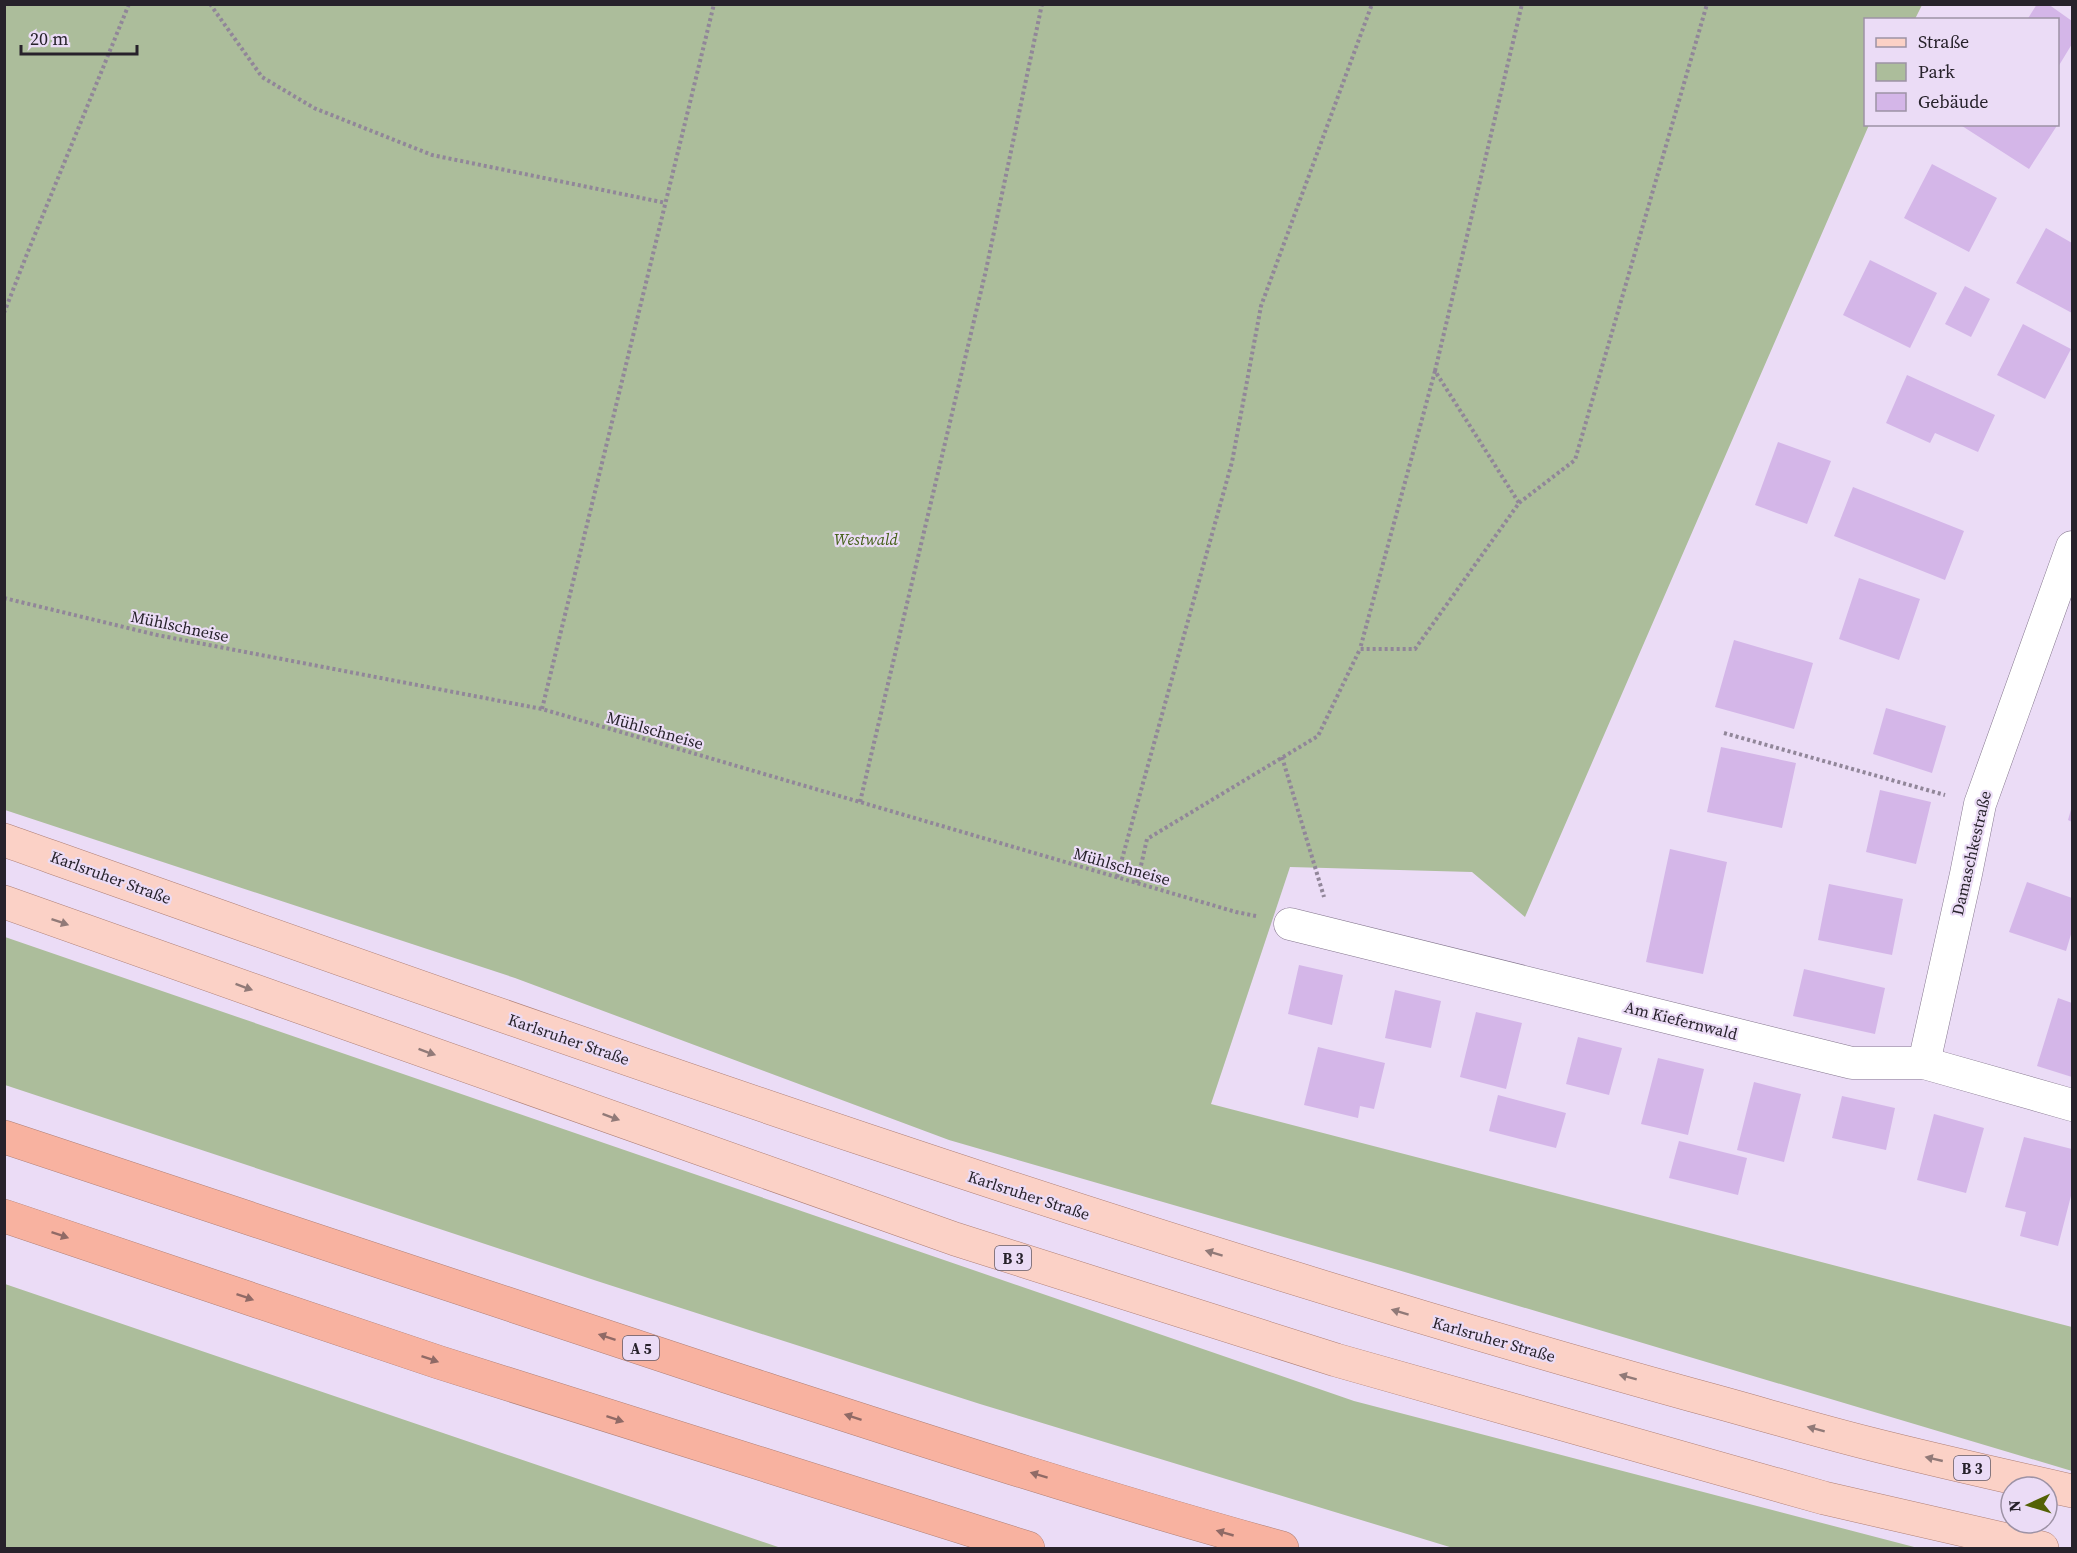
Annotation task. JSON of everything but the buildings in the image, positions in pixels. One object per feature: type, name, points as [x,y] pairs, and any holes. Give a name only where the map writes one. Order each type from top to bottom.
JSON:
[{"type":"highway","name":"A 5","points":[[4,1137],[473,1294],[871,1423],[1195,1524],[1282,1548]]},
{"type":"highway","points":[[4,1216],[438,1362],[1028,1548]]},
{"type":"main road","name":"Karlsruher Straße","points":[[4,840],[617,1056],[1002,1186],[1392,1309],[1872,1445],[2073,1491]]},
{"type":"main road","name":"B 3","points":[[4,902],[977,1246],[1348,1363],[1824,1498],[2042,1548]]},
{"type":"street","name":"Damaschkestraße","points":[[1924,1063],[1980,804],[2073,547]]},
{"type":"street","name":"Am Kiefernwald","points":[[1290,924],[1852,1063],[1924,1063],[2073,1105]]},
{"type":"path","points":[[4,313],[129,4]]},
{"type":"path","points":[[210,4],[262,77],[314,108],[432,154],[666,203]]},
{"type":"path","points":[[542,709],[714,4]]},
{"type":"path","points":[[860,802],[986,270],[1042,4]]},
{"type":"path","points":[[1118,877],[1232,462],[1261,306],[1372,4]]},
{"type":"path","points":[[1137,883],[1147,839],[1318,736],[1360,649],[1436,371],[1522,4]]},
{"type":"path","points":[[1360,649],[1415,649],[1519,503],[1575,460],[1707,4]]},
{"type":"path","points":[[1436,371],[1519,503]]},
{"type":"path","name":"Mühlschneise","points":[[4,598],[157,635],[542,709],[1236,912],[1290,924]]},
{"type":"path","points":[[1724,733],[1980,804]]},
{"type":"path","points":[[1282,757],[1336,934]]},
{"type":"green space","name":"Westwald","points":[[4,5],[1922,5],[1916,18],[1864,18],[1864,126],[1869,126],[1525,917],[1472,872],[1290,867],[1211,1104],[2072,1327],[2072,1471],[1398,1270],[949,1140],[515,978],[5,810]]},
{"type":"green space","points":[[5,937],[1354,1401],[1918,1548],[1453,1548],[980,1404],[597,1281],[5,1085]]},
{"type":"green space","points":[[5,1284],[781,1548],[5,1548]]}]
